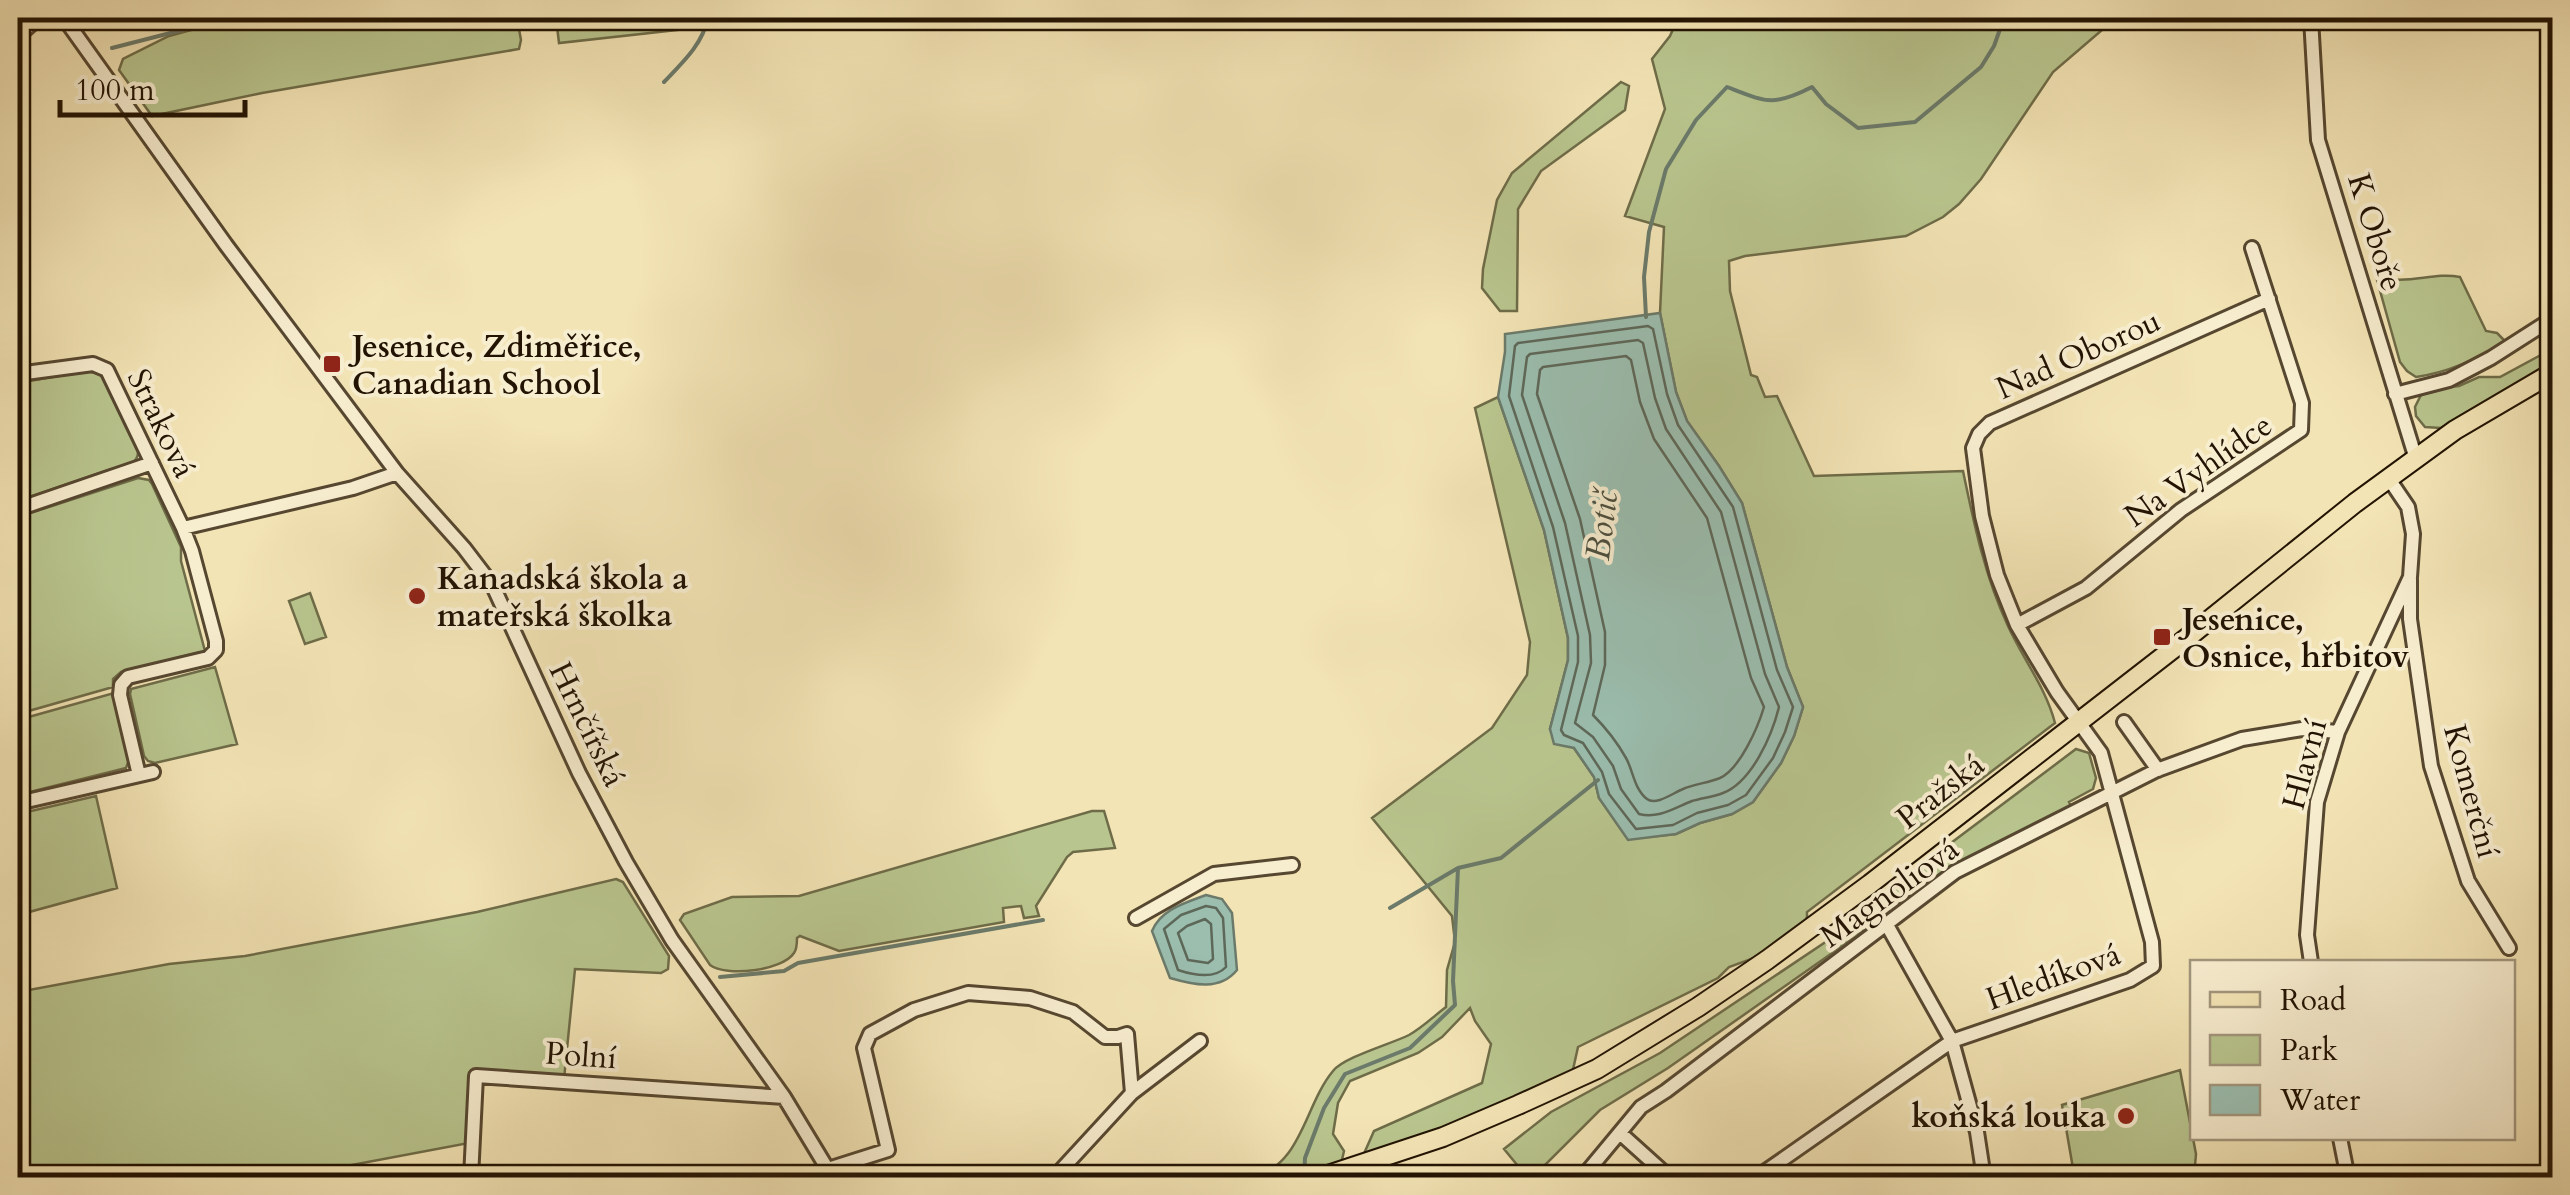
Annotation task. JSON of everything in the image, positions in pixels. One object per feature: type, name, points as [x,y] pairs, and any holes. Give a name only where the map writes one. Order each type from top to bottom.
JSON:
[{"type":"main road","name":"Pražská","points":[[1319,1178],[1443,1136],[1597,1068],[1698,1007],[1870,884],[2355,503],[2455,430],[2552,373]]},
{"type":"street","points":[[18,36],[38,18]]},
{"type":"street","name":"Hrnčířská","points":[[64,18],[226,245],[397,473],[493,586],[626,862],[696,976],[784,1096],[830,1174]]},
{"type":"street","name":"K Oboře","points":[[2311,18],[2318,140],[2416,459]]},
{"type":"street","name":"Na Vyhlídce","points":[[2017,625],[2086,588],[2181,510],[2301,430],[2302,403],[2252,248]]},
{"type":"street","name":"Nad Oborou","points":[[2079,721],[2017,625],[1996,574],[1982,516],[1973,448],[1979,434],[1990,423],[2269,299]]},
{"type":"street","points":[[2396,394],[2449,380],[2552,320]]},
{"type":"street","name":"Straková","points":[[18,374],[82,364],[100,366],[111,376],[183,528],[216,641],[216,650],[208,658],[128,677],[123,682],[120,695],[146,774],[18,803]]},
{"type":"street","points":[[18,509],[152,463]]},
{"type":"street","name":"Straková","points":[[183,528],[353,488],[397,473]]},
{"type":"street","name":"Hlavní","points":[[2311,960],[2307,935],[2317,802],[2338,732],[2410,577],[2413,534],[2408,508],[2389,479]]},
{"type":"street","name":"Komerční","points":[[2410,577],[2410,620],[2431,766],[2468,881],[2509,948]]},
{"type":"street","name":"Hledíková","points":[[1756,1178],[1952,1041],[2130,980],[2152,966],[2152,942],[2101,752],[2079,721]]},
{"type":"street","points":[[2124,722],[2158,770]]},
{"type":"street","name":"Magnoliová","points":[[1582,1178],[1641,1107],[1955,872],[2158,770],[2242,739],[2302,729],[2338,732]]},
{"type":"street","points":[[1136,918],[1214,874],[1292,865]]},
{"type":"street","points":[[1887,926],[1952,1041],[1977,1132],[1980,1176]]},
{"type":"street","points":[[830,1174],[888,1150],[864,1048],[870,1034],[914,1010],[968,993],[1030,998],[1073,1012],[1105,1037],[1127,1034],[1132,1092]]},
{"type":"street","points":[[1058,1178],[1132,1092],[1200,1041]]},
{"type":"street","name":"Polní","points":[[471,1178],[476,1076],[784,1096]]},
{"type":"street","points":[[1620,1133],[1670,1178]]},
{"type":"street","points":[[2340,1140],[2348,1178]]},
{"type":"green space","points":[[235,18],[517,18],[521,40],[519,49],[152,116],[119,70],[123,59],[169,36]]},
{"type":"green space","points":[[556,18],[703,18],[686,29],[559,43]]},
{"type":"green space","points":[[1678,18],[2116,18],[2053,72],[1981,179],[1943,217],[1906,236],[1729,261],[1730,291],[1751,375],[1757,377],[1765,397],[1777,396],[1814,476],[1963,471],[1993,589],[2055,723],[1807,912],[1805,921],[1765,954],[1729,967],[1718,978],[1578,1047],[1572,1074],[1484,1114],[1362,1158],[1374,1131],[1482,1083],[1491,1044],[1470,1008],[1442,1037],[1418,1053],[1350,1081],[1338,1103],[1333,1134],[1344,1151],[1341,1164],[1291,1177],[1253,1178],[1270,1171],[1293,1147],[1333,1071],[1357,1056],[1409,1035],[1446,1007],[1447,970],[1455,942],[1452,916],[1372,818],[1492,728],[1527,675],[1530,642],[1475,408],[1498,397],[1544,530],[1568,638],[1568,660],[1550,729],[1574,748],[1594,777],[1599,798],[1628,839],[1676,834],[1732,814],[1753,802],[1781,763],[1794,736],[1803,707],[1787,667],[1742,503],[1687,421],[1676,392],[1660,313],[1664,227],[1625,216],[1665,109],[1652,59]]},
{"type":"green space","points":[[1621,82],[1629,86],[1625,110],[1541,171],[1518,209],[1517,311],[1500,311],[1482,288],[1497,200],[1512,173]]},
{"type":"green space","points":[[2386,269],[2389,279],[2460,277],[2486,331],[2497,333],[2505,341],[2463,364],[2416,377],[2400,362],[2377,280],[2375,270]]},
{"type":"green space","points":[[2552,349],[2552,364],[2441,428],[2425,427],[2416,416],[2415,407],[2421,395],[2433,389],[2459,386],[2479,377],[2500,377]]},
{"type":"green space","points":[[86,371],[102,374],[133,433],[138,448],[134,462],[18,501],[18,383]]},
{"type":"green space","points":[[138,478],[152,484],[181,547],[181,561],[205,651],[121,672],[113,679],[113,687],[18,714],[18,517]]},
{"type":"green space","points":[[310,593],[326,637],[305,644],[289,601]]},
{"type":"green space","points":[[215,667],[237,744],[155,763],[148,761],[131,689]]},
{"type":"green space","points":[[114,693],[129,760],[126,768],[18,795],[18,720]]},
{"type":"green space","points":[[2076,749],[2089,753],[2096,778],[2093,789],[2069,802],[2071,806],[1927,882],[1668,1068],[1600,1110],[1533,1177],[1527,1177],[1504,1149],[1551,1112],[1660,1053],[1833,937]]},
{"type":"green space","points":[[96,796],[117,888],[18,915],[18,814]]},
{"type":"green space","points":[[1092,811],[1104,811],[1115,848],[1073,852],[1067,857],[1036,906],[1039,916],[1024,918],[1021,906],[1003,908],[1004,922],[839,951],[800,936],[788,959],[766,968],[740,971],[710,965],[680,920],[684,914],[732,897],[799,896]]},
{"type":"green space","points":[[616,879],[623,882],[669,956],[668,969],[661,973],[575,969],[564,1079],[481,1072],[469,1143],[288,1177],[18,1178],[18,992],[169,964],[245,956],[477,912]]},
{"type":"green space","name":"koňská louka","points":[[2180,1070],[2190,1140],[2193,1140],[2196,1154],[2194,1177],[2065,1177],[2074,1174],[2062,1105]]},
{"type":"water","points":[[1660,313],[1676,392],[1687,421],[1742,503],[1787,667],[1803,707],[1781,763],[1753,802],[1732,814],[1676,834],[1628,840],[1599,798],[1594,777],[1574,748],[1554,744],[1550,729],[1568,660],[1568,638],[1544,530],[1498,397],[1505,334]]},
{"type":"water","points":[[1206,895],[1222,899],[1232,913],[1237,970],[1215,984],[1170,978],[1152,931],[1168,912]]},
{"type":"waterway","points":[[112,48],[229,18]]},
{"type":"waterway","points":[[664,82],[696,45],[708,18]]},
{"type":"waterway","name":"Botič","points":[[1646,317],[1644,277],[1649,232],[1666,169],[1696,120],[1727,87],[1770,100],[1788,98],[1812,87],[1826,104],[1858,128],[1915,122],[1981,67],[2004,18]]},
{"type":"waterway","name":"Botič","points":[[1304,1178],[1305,1158],[1324,1108],[1345,1074],[1410,1048],[1455,1005],[1458,868],[1501,858],[1598,780]]},
{"type":"waterway","points":[[1390,908],[1458,868]]},
{"type":"waterway","points":[[720,977],[784,971],[798,963],[1043,920]]},
{"type":"place","name":"Jesenice, Zdiměřice, Canadian School","points":[[332,364]]},
{"type":"place","name":"Kanadská škola a mateřská školka","points":[[417,596]]},
{"type":"place","name":"Jesenice, Osnice, hřbitov","points":[[2162,637]]},
{"type":"place","name":"koňská louka","points":[[2126,1116]]}]
